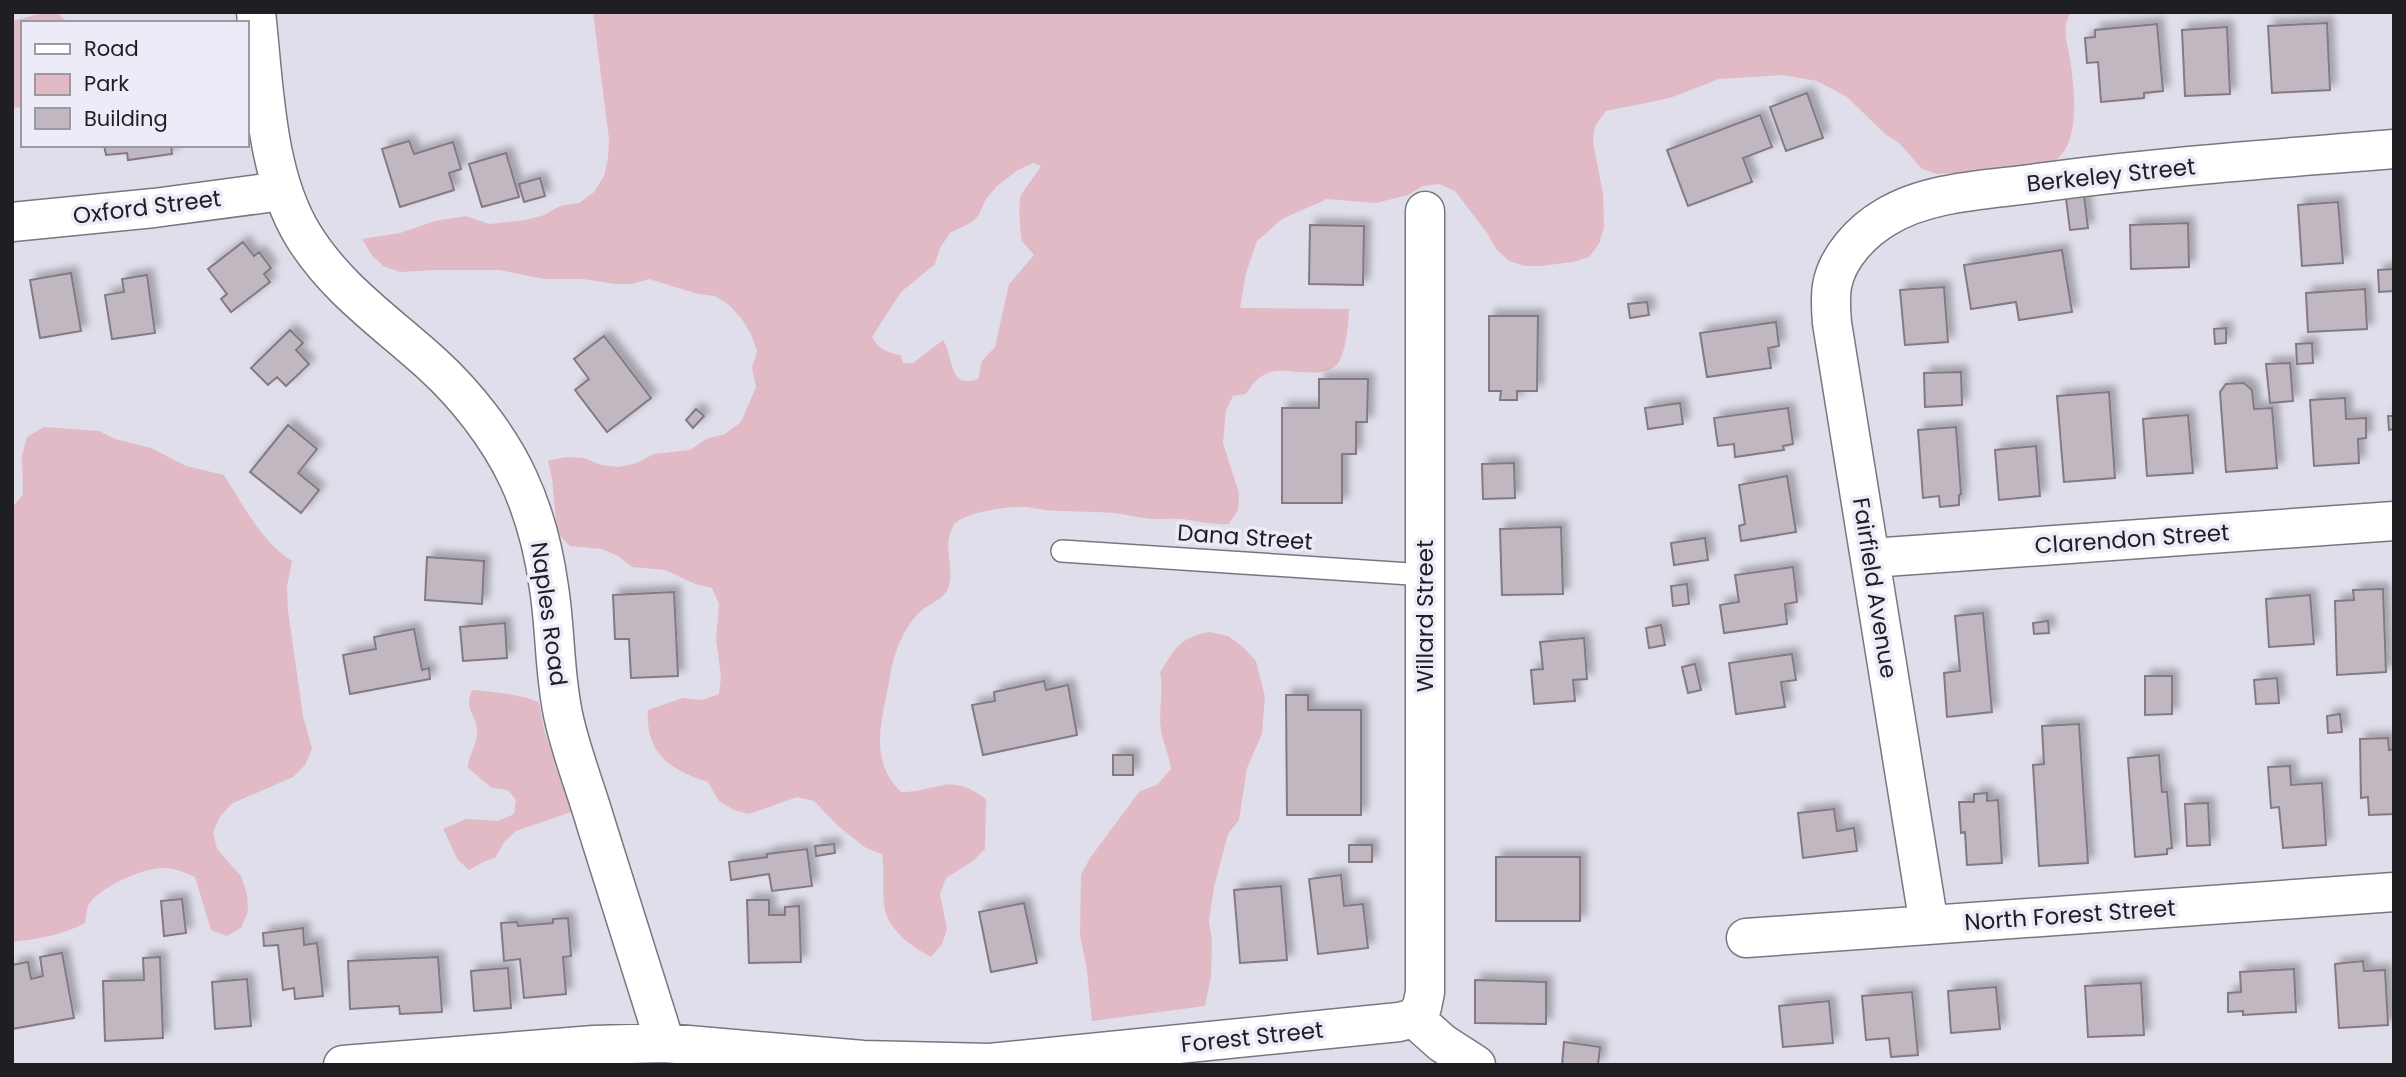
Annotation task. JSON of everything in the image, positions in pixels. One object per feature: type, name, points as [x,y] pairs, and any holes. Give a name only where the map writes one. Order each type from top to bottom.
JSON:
[{"type":"street","name":"Naples Road","points":[[256,12],[268,115],[282,191],[302,233],[330,273],[454,387],[492,433],[519,479],[546,568],[556,666],[566,727],[665,1043]]},
{"type":"street","name":"Berkeley Street","points":[[1846,253],[1873,226],[1888,216],[1933,199],[1971,191],[2117,172],[2394,149]]},
{"type":"street","name":"Oxford Street","points":[[12,222],[154,208],[282,191]]},
{"type":"street","name":"Willard Street","points":[[1414,1018],[1422,1007],[1425,992],[1425,211]]},
{"type":"street","name":"Fairfield Avenue","points":[[1846,253],[1832,285],[1832,323],[1929,925]]},
{"type":"street","name":"Clarendon Street","points":[[1871,558],[2394,521]]},
{"type":"street","name":"North Forest Street","points":[[1746,938],[2394,892]]},
{"type":"street","name":"Forest Street","points":[[343,1065],[594,1045],[665,1043],[863,1060],[990,1063],[1391,1023],[1414,1018]]},
{"type":"street","points":[[1414,1018],[1442,1042],[1476,1065]]},
{"type":"lane","name":"Dana Street","points":[[1062,551],[1425,575]]},
{"type":"green space","points":[[593,12],[2071,12],[2065,29],[2073,85],[2072,131],[2060,156],[2042,167],[1937,174],[1922,169],[1899,143],[1885,134],[1847,97],[1817,81],[1783,75],[1719,79],[1670,98],[1606,111],[1595,126],[1593,142],[1603,194],[1604,227],[1599,244],[1589,257],[1541,266],[1525,266],[1509,261],[1496,249],[1455,191],[1439,184],[1423,186],[1408,195],[1376,203],[1327,199],[1282,219],[1257,241],[1246,273],[1240,308],[1349,309],[1346,340],[1341,358],[1336,366],[1328,370],[1270,372],[1256,381],[1246,394],[1233,396],[1226,410],[1223,443],[1239,493],[1238,510],[1229,524],[1022,507],[965,517],[954,525],[950,533],[949,585],[944,595],[915,617],[900,641],[891,668],[880,737],[884,766],[901,792],[952,784],[962,786],[986,799],[985,849],[973,861],[946,878],[940,894],[947,929],[942,944],[931,957],[901,936],[889,921],[884,904],[882,854],[866,848],[838,826],[814,801],[797,797],[749,814],[734,810],[719,801],[708,782],[682,772],[663,758],[656,749],[648,725],[648,710],[683,698],[702,700],[719,694],[721,676],[716,640],[719,604],[712,588],[695,584],[665,570],[632,567],[618,556],[602,549],[570,546],[557,533],[548,461],[566,457],[584,458],[601,465],[619,467],[637,463],[654,454],[690,450],[706,439],[725,434],[741,422],[756,387],[752,368],[757,351],[741,318],[729,305],[715,296],[698,294],[649,279],[632,284],[615,284],[583,279],[544,279],[499,270],[400,272],[383,266],[371,254],[362,239],[400,233],[435,221],[466,216],[489,224],[526,220],[544,215],[560,206],[579,203],[594,192],[604,176],[609,139]],"holes":[[[1033,163],[1041,166],[1021,195],[1020,204],[1022,241],[1034,255],[1009,284],[995,347],[982,361],[978,379],[968,381],[957,376],[943,340],[913,363],[903,363],[901,355],[880,347],[872,337],[901,292],[935,264],[940,248],[950,233],[972,222],[997,186],[1018,170]]]},
{"type":"green space","points":[[57,13],[67,21],[21,21],[21,107],[12,108],[12,21],[39,14]]},
{"type":"green space","points":[[44,427],[99,431],[115,439],[151,448],[186,466],[224,475],[262,533],[292,561],[287,587],[288,611],[303,716],[312,749],[305,765],[293,777],[231,804],[220,817],[213,832],[217,849],[241,876],[247,894],[248,912],[241,928],[227,936],[211,930],[195,877],[162,868],[133,875],[101,892],[88,906],[85,923],[77,927],[40,938],[12,942],[12,508],[23,494],[22,456],[27,437]]},
{"type":"green space","points":[[1209,632],[1228,636],[1256,661],[1265,697],[1262,734],[1247,768],[1239,820],[1228,834],[1214,887],[1209,921],[1212,940],[1211,977],[1205,1006],[1092,1021],[1080,934],[1081,875],[1090,858],[1139,792],[1158,784],[1171,769],[1161,730],[1160,673],[1179,645],[1191,637]]},
{"type":"green space","points":[[472,690],[514,695],[539,702],[544,730],[571,812],[516,831],[504,842],[495,858],[469,870],[458,860],[443,829],[466,819],[498,821],[514,814],[516,800],[508,790],[492,788],[468,768],[477,734],[469,702]]},
{"type":"building","points":[[2327,23],[2330,90],[2272,93],[2268,26]]},
{"type":"building","points":[[2157,24],[2163,91],[2144,93],[2144,98],[2101,102],[2098,62],[2087,63],[2085,38],[2095,37],[2095,30]]},
{"type":"building","points":[[2227,27],[2230,94],[2185,96],[2182,30]]},
{"type":"building","points":[[1807,93],[1823,138],[1786,151],[1770,107]]},
{"type":"building","points":[[1760,115],[1772,147],[1743,158],[1752,182],[1688,206],[1667,150]]},
{"type":"building","points":[[409,141],[414,154],[453,142],[461,169],[449,173],[454,190],[400,207],[382,149]]},
{"type":"building","points":[[104,147],[171,147],[172,154],[128,160],[127,153],[106,155]]},
{"type":"building","points":[[506,153],[519,197],[482,207],[469,164]]},
{"type":"building","points":[[540,178],[545,196],[524,202],[519,184]]},
{"type":"building","points":[[2084,196],[2088,228],[2070,230],[2066,198]]},
{"type":"building","points":[[2338,202],[2343,263],[2302,266],[2298,205]]},
{"type":"building","points":[[2188,223],[2189,267],[2131,269],[2130,225]]},
{"type":"building","points":[[1310,225],[1364,226],[1363,285],[1309,284]]},
{"type":"building","points":[[243,242],[254,256],[259,252],[271,268],[264,274],[270,282],[231,312],[221,299],[227,294],[208,269]]},
{"type":"building","points":[[2062,250],[2072,312],[2019,320],[2016,302],[1971,309],[1964,265]]},
{"type":"building","points":[[2394,269],[2394,291],[2379,292],[2378,270]]},
{"type":"building","points":[[71,273],[81,331],[40,338],[30,280]]},
{"type":"building","points":[[147,275],[155,333],[112,339],[105,295],[124,292],[122,279]]},
{"type":"building","points":[[1944,287],[1948,342],[1905,345],[1900,290]]},
{"type":"building","points":[[2365,289],[2367,329],[2308,332],[2306,293]]},
{"type":"building","points":[[1647,302],[1649,315],[1630,318],[1628,304]]},
{"type":"building","points":[[1489,316],[1538,316],[1537,391],[1517,391],[1517,400],[1500,400],[1501,391],[1489,391]]},
{"type":"building","points":[[1776,322],[1779,346],[1768,348],[1771,368],[1707,377],[1700,333]]},
{"type":"building","points":[[2226,328],[2226,343],[2215,344],[2214,329]]},
{"type":"building","points":[[290,330],[303,343],[296,350],[309,364],[286,386],[277,377],[268,385],[251,368]]},
{"type":"building","points":[[604,336],[651,398],[607,432],[575,390],[589,379],[574,359]]},
{"type":"building","points":[[2312,343],[2313,363],[2297,364],[2296,344]]},
{"type":"building","points":[[2290,363],[2293,401],[2270,403],[2266,364]]},
{"type":"building","points":[[1961,372],[1962,405],[1925,407],[1924,373]]},
{"type":"building","points":[[1319,379],[1368,379],[1367,422],[1356,422],[1356,454],[1342,454],[1342,503],[1282,503],[1282,408],[1319,408]]},
{"type":"building","points":[[2244,383],[2252,390],[2254,409],[2272,408],[2277,468],[2226,472],[2220,392],[2226,384]]},
{"type":"building","points":[[2109,392],[2115,478],[2064,482],[2057,396]]},
{"type":"building","points":[[2345,398],[2346,419],[2366,418],[2366,438],[2358,439],[2359,463],[2314,466],[2310,400]]},
{"type":"building","points":[[1680,403],[1683,424],[1648,429],[1645,408]]},
{"type":"building","points":[[1788,408],[1793,444],[1783,446],[1784,450],[1735,457],[1734,444],[1718,446],[1714,418]]},
{"type":"building","points":[[696,409],[704,416],[693,428],[686,420]]},
{"type":"building","points":[[2188,415],[2193,473],[2147,476],[2143,419]]},
{"type":"building","points":[[2388,416],[2394,416],[2394,429],[2389,430]]},
{"type":"building","points":[[288,425],[317,449],[298,473],[319,490],[301,513],[250,472]]},
{"type":"building","points":[[1956,427],[1961,494],[1959,505],[1940,507],[1939,496],[1923,498],[1918,430]]},
{"type":"building","points":[[2036,446],[2040,496],[1999,500],[1995,450]]},
{"type":"building","points":[[1514,463],[1515,498],[1483,499],[1482,464]]},
{"type":"building","points":[[1787,476],[1796,532],[1741,541],[1739,526],[1745,524],[1739,485]]},
{"type":"building","points":[[1561,527],[1563,594],[1502,595],[1500,529]]},
{"type":"building","points":[[1705,538],[1708,560],[1674,565],[1671,543]]},
{"type":"building","points":[[427,557],[484,561],[482,604],[425,600]]},
{"type":"building","points":[[1793,567],[1797,602],[1785,604],[1787,624],[1724,633],[1720,605],[1739,602],[1735,575]]},
{"type":"building","points":[[1687,584],[1689,604],[1673,606],[1671,586]]},
{"type":"building","points":[[2383,589],[2386,672],[2337,675],[2335,601],[2354,600],[2353,590]]},
{"type":"building","points":[[674,592],[678,676],[631,678],[629,639],[615,639],[613,595]]},
{"type":"building","points":[[2310,595],[2314,644],[2269,647],[2266,599]]},
{"type":"building","points":[[1983,613],[1992,712],[1947,717],[1944,673],[1960,671],[1955,616]]},
{"type":"building","points":[[2048,621],[2049,633],[2034,634],[2033,623]]},
{"type":"building","points":[[505,623],[507,658],[463,661],[460,627]]},
{"type":"building","points":[[1661,625],[1665,645],[1649,648],[1646,628]]},
{"type":"building","points":[[414,629],[422,670],[429,668],[430,679],[350,694],[343,655],[376,649],[374,637]]},
{"type":"building","points":[[1584,638],[1587,679],[1573,680],[1575,701],[1534,704],[1531,670],[1543,669],[1540,642]]},
{"type":"building","points":[[1792,654],[1796,680],[1781,682],[1785,707],[1736,714],[1729,663]]},
{"type":"building","points":[[1695,664],[1701,690],[1688,693],[1682,667]]},
{"type":"building","points":[[2145,676],[2172,676],[2172,714],[2145,715]]},
{"type":"building","points":[[2277,678],[2279,703],[2256,704],[2254,680]]},
{"type":"building","points":[[1044,681],[1046,690],[1068,685],[1077,735],[983,755],[972,705],[995,701],[994,692]]},
{"type":"building","points":[[1286,695],[1308,695],[1308,710],[1361,710],[1361,815],[1287,815]]},
{"type":"building","points":[[2340,714],[2342,732],[2328,733],[2327,716]]},
{"type":"building","points":[[2079,724],[2088,863],[2039,866],[2033,765],[2044,764],[2042,726]]},
{"type":"building","points":[[2388,738],[2389,750],[2394,749],[2394,814],[2369,815],[2368,797],[2361,798],[2360,739]]},
{"type":"building","points":[[1113,755],[1133,755],[1133,775],[1113,775]]},
{"type":"building","points":[[2159,755],[2162,792],[2167,792],[2172,848],[2167,849],[2167,854],[2135,857],[2128,758]]},
{"type":"building","points":[[2290,766],[2291,785],[2322,783],[2326,845],[2283,848],[2279,807],[2271,808],[2268,767]]},
{"type":"building","points":[[1987,793],[1987,801],[1998,800],[2002,863],[1967,865],[1965,832],[1961,833],[1959,802],[1974,802],[1974,794]]},
{"type":"building","points":[[2208,803],[2210,845],[2187,846],[2185,804]]},
{"type":"building","points":[[1834,809],[1837,831],[1854,828],[1857,851],[1803,858],[1798,813]]},
{"type":"building","points":[[834,844],[835,853],[816,856],[815,846]]},
{"type":"building","points":[[1349,845],[1372,845],[1372,862],[1349,862]]},
{"type":"building","points":[[807,849],[812,886],[772,891],[769,874],[731,880],[729,862]]},
{"type":"building","points":[[1496,857],[1580,857],[1580,921],[1496,921]]},
{"type":"building","points":[[1341,875],[1344,906],[1363,904],[1368,948],[1318,954],[1309,879]]},
{"type":"building","points":[[1281,886],[1287,960],[1240,963],[1234,890]]},
{"type":"building","points":[[182,899],[186,933],[164,936],[161,901]]},
{"type":"building","points":[[747,900],[769,900],[769,915],[785,915],[785,907],[799,906],[801,962],[749,963]]},
{"type":"building","points":[[1024,903],[1037,963],[991,972],[979,912]]},
{"type":"building","points":[[568,918],[571,956],[563,957],[566,994],[524,998],[520,959],[504,961],[501,923],[517,922],[518,926],[553,923],[553,919]]},
{"type":"building","points":[[303,928],[304,945],[317,943],[323,996],[295,999],[294,988],[283,990],[278,945],[264,946],[263,933]]},
{"type":"building","points":[[62,953],[74,1018],[12,1029],[12,965],[28,962],[31,979],[43,976],[40,957]]},
{"type":"building","points":[[160,957],[163,1038],[105,1041],[103,981],[144,980],[143,958]]},
{"type":"building","points":[[438,957],[442,1012],[400,1014],[399,1006],[350,1009],[348,961]]},
{"type":"building","points":[[2363,961],[2364,971],[2385,970],[2388,1025],[2339,1028],[2335,964]]},
{"type":"building","points":[[508,968],[511,1008],[474,1011],[471,971]]},
{"type":"building","points":[[2294,969],[2296,1012],[2243,1015],[2243,1011],[2228,1012],[2228,993],[2241,992],[2240,972]]},
{"type":"building","points":[[247,979],[251,1026],[215,1029],[212,982]]},
{"type":"building","points":[[1475,980],[1546,982],[1546,1024],[1475,1023]]},
{"type":"building","points":[[2141,983],[2144,1035],[2088,1037],[2085,986]]},
{"type":"building","points":[[1996,987],[2000,1029],[1951,1033],[1948,991]]},
{"type":"building","points":[[1912,992],[1918,1055],[1891,1057],[1889,1038],[1866,1040],[1862,996]]},
{"type":"building","points":[[1829,1001],[1833,1043],[1783,1047],[1779,1006]]},
{"type":"building","points":[[1564,1042],[1600,1047],[1598,1065],[1562,1065]]}]
